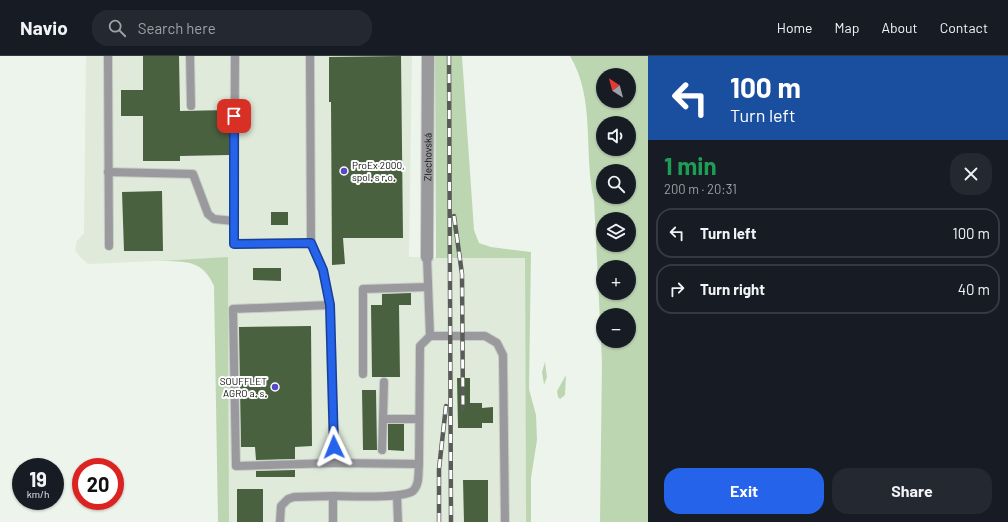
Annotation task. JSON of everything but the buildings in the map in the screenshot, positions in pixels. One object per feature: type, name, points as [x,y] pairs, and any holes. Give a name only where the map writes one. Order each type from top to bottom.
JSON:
[{"type":"street","name":"Zlechovská","points":[[427,257],[428,56]]},
{"type":"lane","points":[[108,56],[109,246]]},
{"type":"lane","points":[[190,56],[191,106]]},
{"type":"lane","points":[[235,56],[234,244],[311,243]]},
{"type":"lane","points":[[310,56],[311,243],[323,270],[330,305],[334,463]]},
{"type":"lane","points":[[108,172],[193,174],[208,214],[214,219],[234,220]]},
{"type":"lane","points":[[427,257],[430,336]]},
{"type":"lane","points":[[363,374],[363,289],[428,287]]},
{"type":"lane","points":[[330,305],[233,309],[236,466],[334,463],[419,464]]},
{"type":"lane","points":[[280,522],[281,506],[288,499],[294,497],[397,496],[407,494],[416,486],[418,481],[419,464],[420,350],[422,342],[430,336],[484,336],[491,338],[501,348],[503,355],[505,522]]},
{"type":"lane","points":[[382,450],[384,382]]},
{"type":"lane","points":[[383,419],[419,419]]},
{"type":"lane","points":[[333,496],[333,522]]},
{"type":"lane","points":[[397,496],[398,522]]},
{"type":"shaded area","points":[[86,56],[412,56],[409,257],[525,257],[526,522],[229,522],[228,258],[88,264],[75,250],[77,241],[84,233]]},
{"type":"green space","points":[[435,56],[462,56],[474,230],[479,243],[491,247],[531,252],[529,389],[536,415],[537,440],[531,478],[531,522],[526,522],[525,258],[436,258]]},
{"type":"green space","points":[[570,56],[648,56],[648,522],[600,522],[601,348],[636,348],[636,308],[599,308],[599,300],[636,300],[636,260],[597,260],[597,252],[636,252],[636,212],[596,212],[596,240],[594,200],[589,163],[588,126],[583,90],[578,73]]},
{"type":"green space","points":[[228,257],[229,522],[218,522],[214,286],[209,277],[198,266],[185,262],[159,261]]},
{"type":"green space","points":[[545,362],[547,377],[544,385],[542,372]]},
{"type":"green space","points":[[566,375],[565,395],[560,399],[557,391]]},
{"type":"railway","points":[[449,56],[451,522]]},
{"type":"railway","points":[[454,216],[462,274],[463,409]]},
{"type":"railway","points":[[439,522],[439,469],[446,406]]},
{"type":"place","name":"ProEx 2000, spol. s r.o.","points":[[344,171]]},
{"type":"place","name":"SOUFFLET AGRO a. s.","points":[[275,387]]},
{"type":"route","points":[[234,116],[234,244],[311,243],[323,270],[330,305],[334,447]]}]
